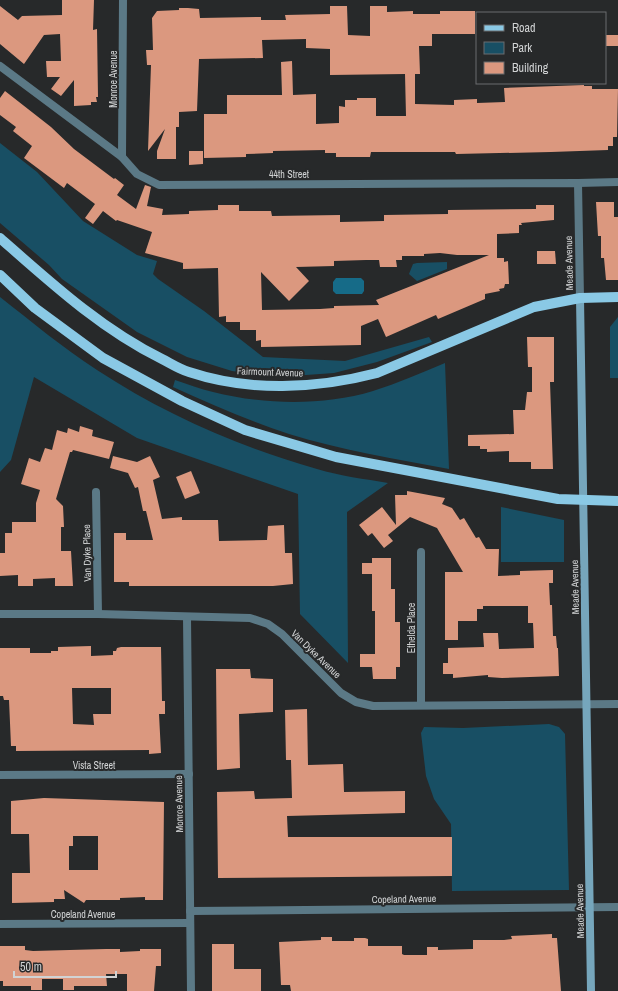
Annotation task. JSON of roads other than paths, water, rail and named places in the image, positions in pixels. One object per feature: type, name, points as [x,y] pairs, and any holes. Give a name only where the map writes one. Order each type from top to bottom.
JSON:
[{"type":"main road","name":"Fairmount Avenue","points":[[0,238],[64,294],[118,334],[152,354],[188,372],[220,381],[248,384],[298,386],[352,379],[370,375],[534,308],[580,298],[618,297]]},
{"type":"main road","points":[[0,275],[35,308],[103,358],[182,401],[245,430],[336,457],[558,499],[618,501]]},
{"type":"main road","name":"Meade Avenue","points":[[580,298],[591,991]]},
{"type":"street","name":"Monroe Avenue","points":[[122,157],[123,0]]},
{"type":"street","name":"44th Street","points":[[0,66],[122,157],[137,174],[159,184],[618,182]]},
{"type":"street","name":"Meade Avenue","points":[[578,183],[580,298]]},
{"type":"street","name":"Van Dyke Place","points":[[96,492],[98,614]]},
{"type":"street","name":"Ethelda Place","points":[[421,552],[422,704]]},
{"type":"street","name":"Van Dyke Avenue","points":[[0,614],[98,614],[250,618],[268,624],[282,634],[342,692],[356,702],[373,706],[422,704],[618,704]]},
{"type":"street","name":"Monroe Avenue","points":[[187,617],[191,991]]},
{"type":"street","name":"Vista Street","points":[[0,775],[189,774]]},
{"type":"street","name":"Copeland Avenue","points":[[190,911],[618,907]]},
{"type":"street","name":"Copeland Avenue","points":[[0,924],[190,923]]}]
